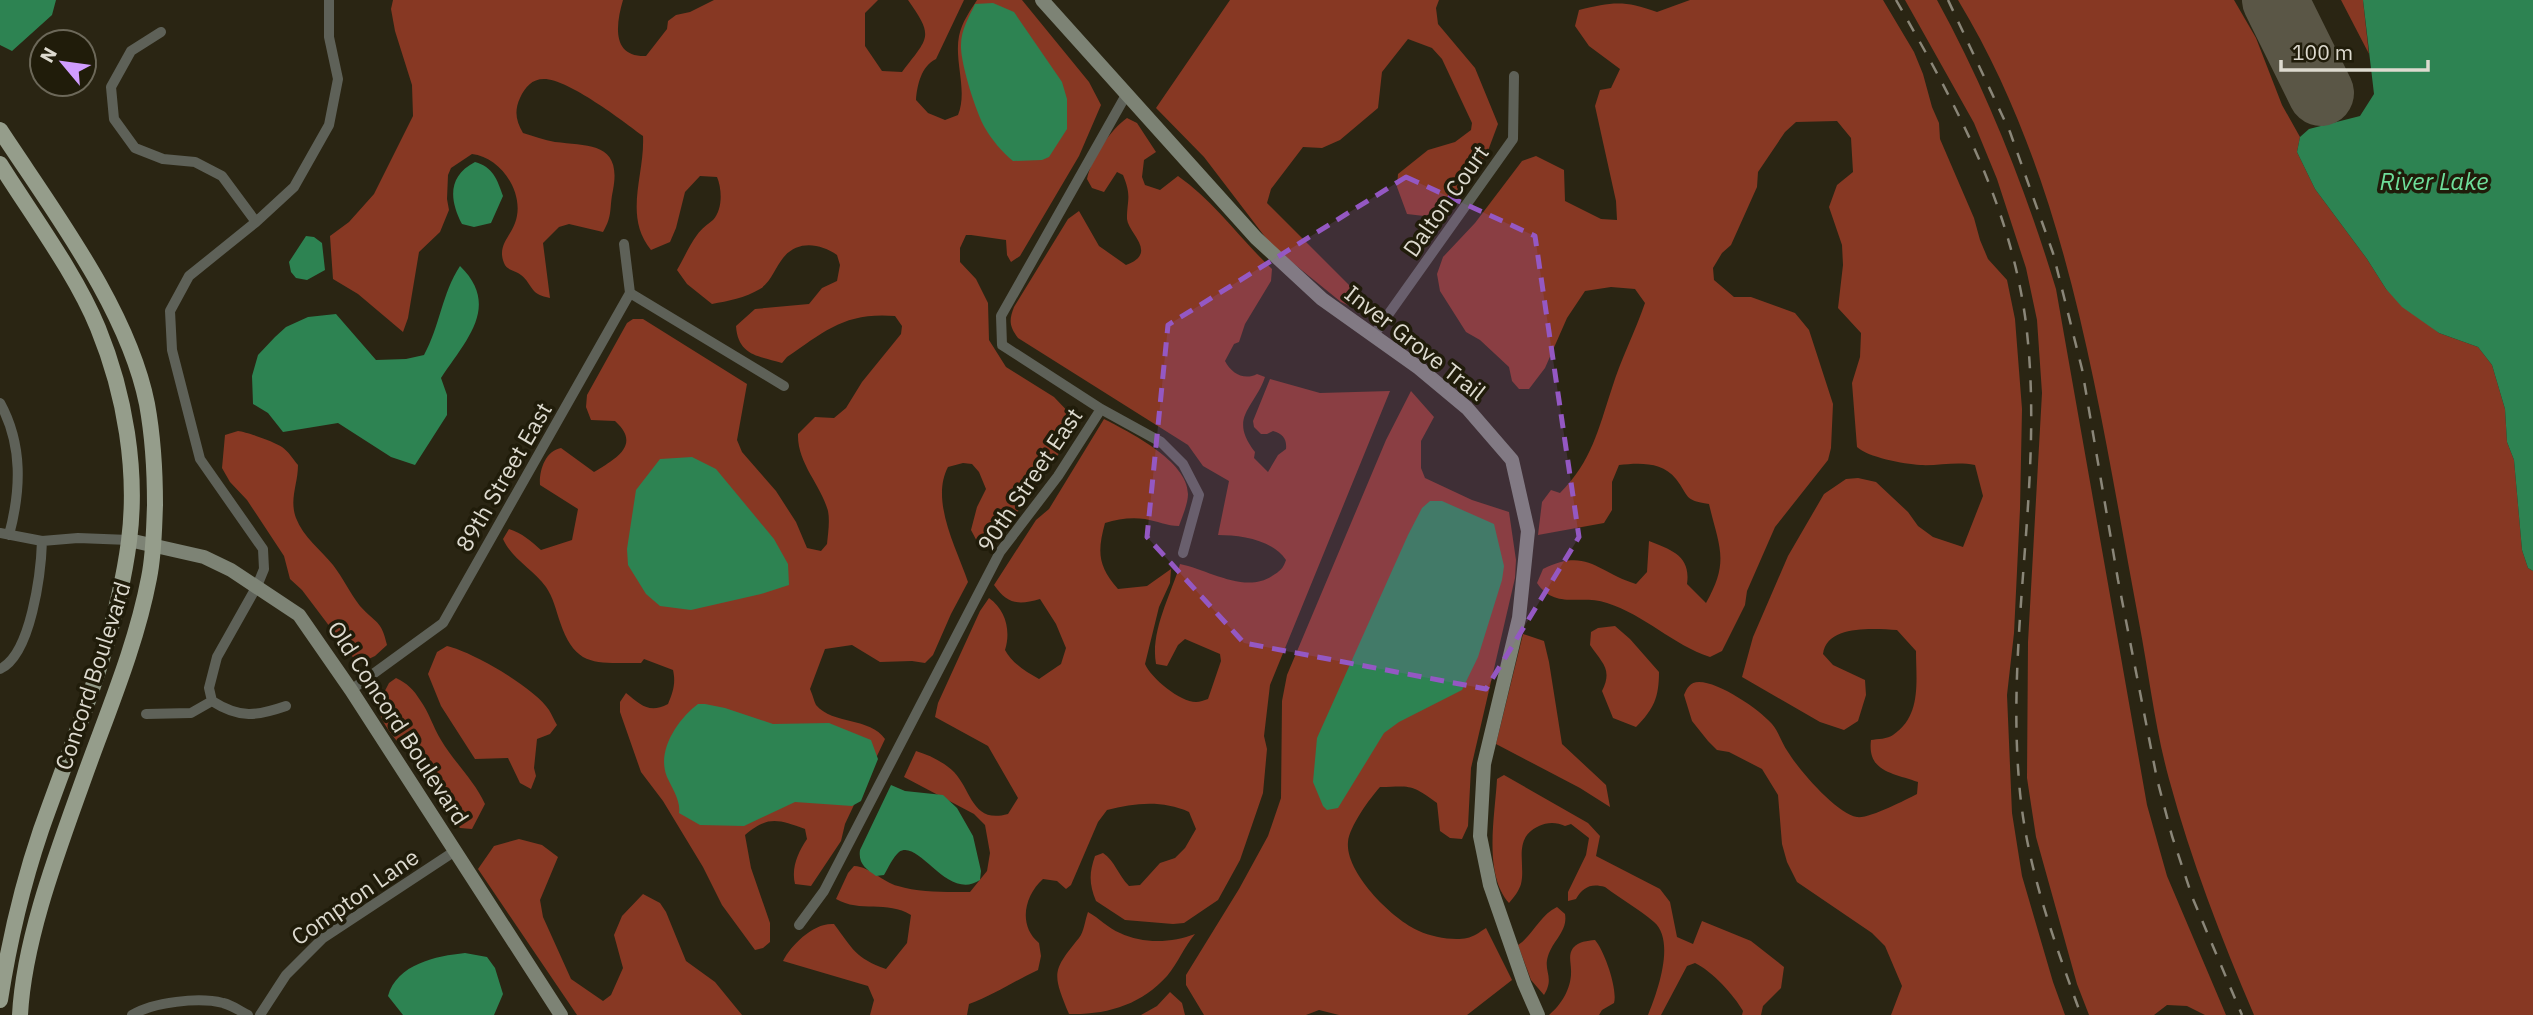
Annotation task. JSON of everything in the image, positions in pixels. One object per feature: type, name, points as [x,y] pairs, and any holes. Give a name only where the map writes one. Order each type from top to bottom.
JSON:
[{"type":"main road","name":"Concord Boulevard","points":[[0,130],[112,308],[131,352],[146,402],[155,480],[153,546],[140,615],[46,889],[31,947],[20,1015]]},
{"type":"main road","name":"Concord Boulevard","points":[[0,164],[80,291],[98,328],[117,383],[130,452],[129,540],[120,587],[103,655],[22,890],[9,943],[0,1000]]},
{"type":"street","points":[[286,706],[261,714],[229,713],[212,701],[209,688],[217,657],[257,586],[264,569],[263,549],[201,459],[172,350],[170,312],[189,276],[256,222],[294,187],[330,125],[338,79],[329,37],[329,0]]},
{"type":"street","name":"Inver Grove Trail","points":[[1042,0],[1284,266],[1322,299],[1419,368],[1467,408],[1512,460],[1528,531],[1519,618],[1484,764],[1480,836],[1490,885],[1538,1015]]},
{"type":"street","points":[[161,32],[131,51],[111,87],[114,119],[135,148],[163,159],[195,162],[222,176],[256,222]]},
{"type":"street","name":"Dalton Court","points":[[1373,336],[1513,139],[1514,76]]},
{"type":"street","name":"90th Street East","points":[[799,925],[824,891],[1000,552],[1058,476],[1101,409],[1002,345],[1001,316],[1126,95]]},
{"type":"street","points":[[624,244],[630,293],[785,386]]},
{"type":"street","name":"89th Street East","points":[[351,690],[443,623],[630,293]]},
{"type":"street","points":[[0,403],[14,438],[19,467],[16,511],[5,534],[42,541],[78,538],[129,540]]},
{"type":"street","points":[[1101,409],[1161,443],[1183,464],[1199,495],[1184,553]]},
{"type":"street","name":"Old Concord Boulevard","points":[[129,540],[204,557],[231,570],[299,615],[351,690],[561,1015]]},
{"type":"street","points":[[0,668],[12,662],[31,617],[41,575],[42,541]]},
{"type":"street","points":[[146,713],[191,713],[212,701]]},
{"type":"street","name":"Compton Lane","points":[[260,1015],[286,975],[307,951],[455,851]]},
{"type":"street","points":[[132,1015],[150,1006],[207,1001],[229,1005],[248,1015]]},
{"type":"highlighted area","points":[[1406,177],[1535,236],[1579,537],[1486,689],[1244,643],[1147,537],[1168,325]]},
{"type":"shaded area","points":[[393,0],[623,0],[618,29],[621,45],[635,55],[646,56],[667,29],[668,21],[676,15],[690,12],[714,0],[878,0],[865,13],[865,46],[882,71],[902,72],[925,37],[922,22],[908,0],[964,0],[936,59],[923,71],[917,89],[916,100],[928,113],[945,120],[958,115],[961,105],[959,36],[964,21],[977,0],[1022,0],[1089,82],[1101,105],[1079,156],[1020,256],[1011,262],[1007,255],[1006,240],[971,235],[966,235],[960,248],[960,262],[976,279],[988,303],[989,340],[1006,367],[1054,397],[1076,420],[1075,431],[993,546],[981,549],[971,530],[977,507],[986,489],[979,472],[972,464],[963,463],[948,467],[943,480],[944,510],[968,582],[933,655],[925,663],[880,662],[852,645],[825,649],[810,689],[816,705],[832,716],[870,727],[885,739],[845,824],[841,841],[811,886],[795,884],[794,878],[796,860],[807,839],[805,829],[774,821],[760,824],[745,835],[751,868],[770,923],[770,942],[763,948],[755,950],[722,905],[703,867],[663,801],[641,772],[620,712],[620,702],[626,693],[650,708],[668,704],[674,687],[673,670],[644,659],[641,663],[612,663],[581,656],[566,638],[546,587],[503,539],[509,529],[530,540],[541,550],[572,540],[578,509],[540,485],[542,468],[547,457],[561,448],[594,472],[622,451],[626,444],[623,430],[615,421],[591,420],[586,407],[587,395],[627,323],[633,319],[643,319],[747,384],[737,440],[742,452],[776,491],[796,522],[807,548],[821,551],[827,544],[828,511],[801,455],[798,434],[815,417],[834,418],[846,408],[862,382],[901,334],[902,326],[895,316],[849,320],[825,332],[782,363],[745,349],[736,326],[755,309],[809,304],[822,288],[837,281],[840,265],[837,255],[816,246],[795,248],[783,258],[760,289],[742,297],[712,304],[687,284],[677,270],[697,235],[713,220],[719,210],[721,193],[717,177],[700,176],[685,192],[670,242],[651,250],[638,223],[637,209],[643,136],[581,93],[554,81],[540,79],[532,82],[522,94],[516,112],[519,124],[523,133],[555,142],[591,147],[608,155],[615,175],[610,216],[603,232],[569,224],[559,227],[543,243],[550,298],[538,294],[519,273],[507,268],[502,257],[503,247],[518,212],[514,189],[509,179],[492,162],[472,154],[451,168],[448,175],[449,210],[440,232],[419,252],[408,318],[403,332],[358,294],[333,279],[330,236],[349,222],[374,194],[413,116],[412,85],[395,31],[391,9]]},
{"type":"shaded area","points":[[1230,0],[1439,0],[1436,8],[1438,24],[1475,68],[1498,124],[1486,156],[1440,211],[1424,216],[1407,214],[1397,187],[1398,174],[1428,150],[1455,142],[1471,130],[1472,123],[1442,59],[1432,48],[1408,39],[1382,72],[1378,108],[1340,140],[1322,148],[1303,147],[1271,189],[1267,203],[1350,286],[1355,296],[1352,307],[1341,302],[1272,246],[1204,157],[1156,108]]},
{"type":"shaded area","points":[[1690,0],[1883,0],[1914,52],[1923,74],[1939,123],[1940,139],[1974,218],[1988,259],[2007,280],[2015,319],[2022,409],[2014,633],[2007,695],[2012,813],[2022,876],[2065,1015],[1891,1015],[1902,986],[1885,946],[1872,933],[1797,882],[1782,844],[1778,795],[1762,769],[1729,752],[1717,750],[1708,741],[1692,721],[1684,695],[1691,684],[1707,683],[1748,704],[1772,724],[1809,780],[1829,800],[1849,814],[1857,817],[1870,815],[1917,794],[1918,782],[1884,770],[1873,759],[1871,751],[1871,740],[1893,735],[1909,718],[1913,708],[1916,651],[1897,630],[1853,630],[1833,637],[1826,644],[1823,654],[1833,665],[1865,680],[1866,695],[1858,721],[1844,730],[1820,722],[1742,677],[1753,637],[1788,556],[1824,494],[1846,479],[1858,478],[1876,482],[1908,512],[1918,526],[1933,537],[1963,547],[1983,496],[1975,465],[1905,463],[1877,457],[1857,447],[1852,383],[1860,357],[1861,333],[1838,308],[1843,265],[1842,245],[1829,207],[1837,185],[1853,172],[1851,138],[1837,121],[1796,122],[1785,132],[1758,172],[1757,187],[1731,245],[1722,253],[1713,268],[1714,280],[1734,297],[1751,297],[1795,313],[1809,330],[1833,404],[1828,460],[1775,527],[1747,591],[1745,605],[1722,651],[1710,657],[1621,608],[1597,601],[1560,599],[1544,591],[1537,583],[1543,569],[1571,560],[1591,564],[1636,584],[1647,572],[1649,541],[1672,551],[1683,560],[1687,584],[1706,603],[1718,576],[1719,543],[1709,504],[1691,499],[1670,473],[1657,466],[1619,465],[1612,482],[1612,510],[1604,523],[1538,535],[1542,502],[1551,490],[1560,493],[1571,481],[1593,444],[1645,303],[1635,289],[1611,287],[1585,291],[1567,318],[1545,368],[1529,389],[1519,389],[1512,381],[1509,367],[1480,340],[1466,332],[1440,291],[1437,274],[1443,257],[1475,223],[1522,161],[1536,156],[1564,170],[1565,201],[1601,219],[1617,220],[1616,201],[1595,106],[1600,90],[1611,88],[1620,69],[1589,46],[1575,26],[1579,10],[1618,4],[1657,12]]},
{"type":"shaded area","points":[[1905,0],[1937,0],[1955,34],[1989,105],[2018,178],[2056,289],[2147,805],[2167,876],[2226,1015],[2205,1015],[2187,1006],[2167,1005],[2154,1015],[2089,1015],[2077,984],[2036,837],[2027,778],[2028,642],[2042,393],[2037,320],[2026,268],[1997,179],[1974,123]]},
{"type":"shaded area","points":[[1958,0],[2234,0],[2256,38],[2282,105],[2300,137],[2297,152],[2315,189],[2386,289],[2439,333],[2478,347],[2492,365],[2505,409],[2507,442],[2514,460],[2522,550],[2528,568],[2533,571],[2533,1015],[2254,1015],[2197,869],[2164,760],[2094,381],[2054,223],[2028,146],[1997,72]]},
{"type":"shaded area","points":[[2341,0],[2363,0],[2369,54]]},
{"type":"shaded area","points":[[1127,118],[1137,123],[1156,152],[1144,160],[1142,177],[1145,185],[1160,190],[1178,176],[1203,197],[1272,269],[1271,281],[1245,324],[1239,342],[1234,344],[1225,361],[1238,375],[1247,377],[1257,374],[1265,377],[1243,421],[1247,440],[1255,452],[1254,458],[1268,472],[1278,455],[1286,449],[1284,437],[1273,431],[1261,434],[1254,427],[1253,421],[1270,379],[1320,393],[1390,391],[1270,685],[1264,736],[1267,749],[1263,793],[1240,860],[1218,900],[1184,923],[1173,924],[1125,920],[1096,901],[1091,879],[1095,856],[1103,853],[1129,886],[1140,885],[1160,863],[1175,858],[1185,848],[1196,829],[1189,812],[1179,808],[1138,804],[1107,810],[1098,822],[1071,885],[1066,889],[1057,881],[1043,879],[1031,894],[1026,920],[1032,936],[1039,943],[1041,956],[1038,970],[969,1004],[967,1015],[870,1015],[874,1000],[868,986],[783,961],[804,936],[826,924],[834,924],[861,957],[886,969],[907,943],[911,915],[893,908],[854,905],[836,899],[854,866],[866,869],[898,886],[934,892],[970,892],[987,871],[990,853],[985,825],[974,814],[904,777],[916,751],[950,768],[974,804],[987,814],[1008,814],[1018,798],[988,746],[935,717],[938,703],[980,611],[989,598],[1000,609],[1006,621],[1005,650],[1015,663],[1039,679],[1061,664],[1066,648],[1056,624],[1040,599],[1014,602],[994,585],[1036,520],[1049,509],[1104,419],[1168,459],[1185,482],[1188,494],[1179,526],[1140,518],[1105,523],[1100,551],[1106,573],[1118,589],[1147,586],[1171,569],[1170,583],[1159,607],[1145,664],[1153,676],[1167,688],[1189,701],[1208,699],[1221,661],[1220,654],[1185,639],[1178,645],[1167,666],[1156,664],[1156,639],[1162,613],[1180,564],[1227,579],[1250,583],[1275,574],[1286,560],[1265,543],[1218,535],[1229,481],[1203,466],[1188,445],[1018,338],[1011,326],[1014,307],[1068,219],[1079,211],[1099,246],[1126,265],[1140,255],[1139,243],[1127,219],[1128,193],[1123,175],[1117,172],[1104,192],[1092,188],[1087,179],[1102,146]]},
{"type":"shaded area","points":[[1411,391],[1434,417],[1421,441],[1421,468],[1425,478],[1472,500],[1509,512],[1516,560],[1515,578],[1471,768],[1468,826],[1462,839],[1450,838],[1440,831],[1437,803],[1422,792],[1405,787],[1380,787],[1352,829],[1348,842],[1349,854],[1362,881],[1373,894],[1397,917],[1419,931],[1456,939],[1469,937],[1486,928],[1512,980],[1467,1015],[1339,1015],[1319,1010],[1306,1015],[1204,1015],[1186,985],[1186,975],[1268,836],[1281,798],[1282,701],[1287,675],[1386,440]]},
{"type":"shaded area","points":[[238,431],[278,445],[298,465],[294,498],[296,518],[308,537],[337,570],[360,606],[380,626],[387,645],[375,656],[358,664],[302,590],[290,579],[284,556],[247,500],[230,482],[222,468],[225,435]]},
{"type":"shaded area","points":[[1615,626],[1659,672],[1654,702],[1636,727],[1613,718],[1602,691],[1606,677],[1605,666],[1590,645],[1591,632],[1598,628]]},
{"type":"shaded area","points":[[1523,634],[1544,641],[1562,744],[1606,785],[1610,807],[1580,788],[1496,744]]},
{"type":"shaded area","points":[[447,646],[472,655],[502,672],[531,692],[549,710],[557,725],[550,734],[537,739],[534,768],[536,776],[531,789],[520,783],[508,758],[475,759],[441,706],[428,674],[437,652]]},
{"type":"shaded area","points":[[396,678],[418,696],[441,740],[485,804],[472,829],[460,828],[432,781],[394,737],[381,717],[377,706],[389,683]]},
{"type":"shaded area","points":[[1504,775],[1588,823],[1600,836],[1596,856],[1660,889],[1670,902],[1677,937],[1693,944],[1702,921],[1751,941],[1784,967],[1781,988],[1763,1006],[1761,1015],[1742,1015],[1743,1011],[1728,991],[1715,977],[1695,963],[1687,966],[1661,1015],[1648,1015],[1663,967],[1664,941],[1660,931],[1648,917],[1605,887],[1588,887],[1576,899],[1568,901],[1568,892],[1586,855],[1589,838],[1571,824],[1542,825],[1526,837],[1522,852],[1521,884],[1509,903],[1496,877],[1492,844],[1497,779]]},
{"type":"shaded area","points":[[519,839],[542,845],[558,857],[540,900],[543,917],[571,979],[603,1001],[611,995],[623,968],[614,935],[622,916],[643,894],[660,903],[666,912],[686,961],[715,982],[742,1015],[577,1015],[478,869],[494,846]]},
{"type":"shaded area","points":[[1557,907],[1565,914],[1565,920],[1548,956],[1549,984],[1544,995],[1531,980],[1518,945]]},
{"type":"shaded area","points":[[1088,912],[1116,931],[1138,939],[1167,941],[1195,934],[1167,976],[1147,994],[1111,1010],[1069,1014],[1058,981],[1059,966],[1081,935]]},
{"type":"shaded area","points":[[1595,940],[1609,970],[1614,1003],[1599,1015],[1549,1015],[1568,990],[1571,951],[1580,943]]},
{"type":"shaded area","points":[[1170,992],[1182,1003],[1185,1015],[1141,1015],[1157,1006]]},
{"type":"water","points":[[0,0],[56,0],[52,15],[38,28],[28,28],[28,37],[12,51],[0,45]]},
{"type":"water","name":"River Lake","points":[[2363,0],[2533,0],[2533,571],[2528,568],[2522,550],[2514,460],[2507,442],[2505,409],[2492,365],[2478,347],[2439,333],[2402,307],[2386,289],[2315,189],[2297,152],[2300,137],[2309,129],[2360,116],[2374,94]]},
{"type":"water","points":[[993,3],[1014,12],[1062,82],[1067,99],[1067,129],[1049,157],[1042,160],[1013,161],[1005,154],[985,128],[969,87],[961,53],[962,34],[975,4]]},
{"type":"water","points":[[475,162],[490,170],[503,196],[491,223],[474,227],[462,224],[453,197],[460,174]]},
{"type":"water","points":[[306,236],[314,237],[322,243],[325,270],[307,280],[296,278],[291,272],[289,262]]},
{"type":"water","points":[[460,266],[472,281],[478,295],[479,309],[469,336],[441,378],[447,395],[447,415],[415,465],[391,457],[338,423],[283,432],[268,413],[253,404],[252,376],[258,355],[286,327],[308,317],[336,314],[376,360],[406,359],[424,355],[449,287]]},
{"type":"water","points":[[692,457],[716,469],[774,539],[788,564],[789,585],[691,610],[660,606],[646,594],[628,565],[627,549],[636,490],[660,459]]},
{"type":"water","points":[[1430,501],[1442,501],[1494,524],[1504,566],[1478,657],[1462,690],[1399,722],[1384,733],[1338,808],[1327,810],[1313,782],[1317,738],[1408,535],[1422,508]]},
{"type":"water","points":[[698,704],[725,708],[773,724],[829,723],[871,740],[878,759],[861,801],[852,806],[795,802],[744,826],[700,825],[679,813],[677,799],[664,767],[664,757],[671,736],[683,718]]},
{"type":"water","points":[[891,785],[905,791],[943,795],[957,808],[973,836],[981,871],[980,880],[968,885],[956,883],[907,850],[897,854],[884,875],[876,876],[866,868],[860,859],[860,850]]},
{"type":"water","points":[[465,953],[487,957],[495,968],[503,994],[494,1015],[403,1015],[388,996],[400,976],[409,969],[430,959]]},
{"type":"runway","points":[[2275,0],[2321,93]]},
{"type":"railway","points":[[1896,0],[1958,114],[1992,191],[2006,231],[2025,316],[2031,432],[2017,665],[2019,781],[2034,871],[2081,1015]]},
{"type":"railway","points":[[1948,0],[2010,132],[2053,253],[2082,369],[2118,580],[2157,779],[2193,899],[2242,1015]]}]
